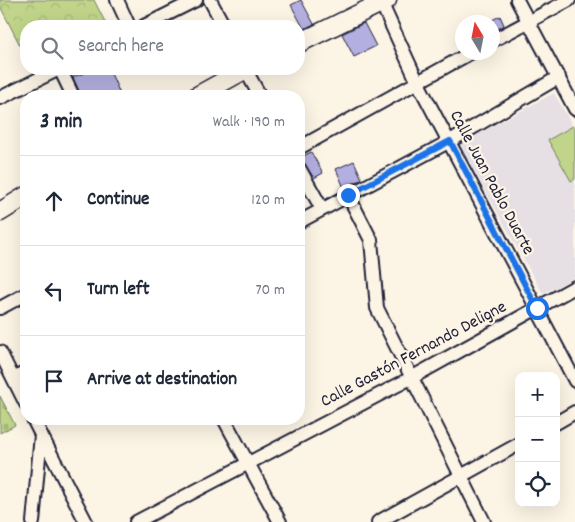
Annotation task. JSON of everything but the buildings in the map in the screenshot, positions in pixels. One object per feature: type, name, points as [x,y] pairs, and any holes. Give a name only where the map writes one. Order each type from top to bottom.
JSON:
[{"type":"street","points":[[117,0],[126,20]]},
{"type":"street","points":[[156,20],[196,0]]},
{"type":"street","points":[[210,0],[221,20]]},
{"type":"street","points":[[517,0],[575,109]]},
{"type":"street","points":[[500,37],[569,0]]},
{"type":"street","points":[[305,40],[383,1]]},
{"type":"street","name":"Calle Juan Pablo Duarte","points":[[383,1],[418,83],[575,381]]},
{"type":"street","points":[[305,145],[458,60]]},
{"type":"street","points":[[0,98],[48,75]]},
{"type":"street","points":[[63,75],[70,90]]},
{"type":"street","points":[[208,90],[235,75]]},
{"type":"street","points":[[249,75],[257,90]]},
{"type":"street","points":[[305,219],[450,141],[559,78]]},
{"type":"street","points":[[305,179],[322,209]]},
{"type":"street","points":[[348,195],[371,240],[378,308],[460,477],[484,522]]},
{"type":"street","points":[[0,212],[20,200]]},
{"type":"street","name":"Calle Gastón Fernando Deligne","points":[[136,522],[247,462],[411,378],[575,287]]},
{"type":"street","points":[[0,308],[20,297]]},
{"type":"street","points":[[0,352],[20,392]]},
{"type":"street","points":[[14,379],[20,376]]},
{"type":"street","points":[[560,421],[575,412]]},
{"type":"street","points":[[36,425],[86,522]]},
{"type":"street","points":[[227,425],[280,522]]},
{"type":"street","points":[[32,522],[41,436]]},
{"type":"street","points":[[378,522],[515,446]]},
{"type":"shaded area","points":[[554,93],[575,130],[575,277],[543,294],[459,144]]},
{"type":"green space","points":[[0,0],[94,0],[104,20],[20,20],[20,45],[0,6]]},
{"type":"green space","points":[[573,126],[575,130],[575,179],[571,181],[548,140]]},
{"type":"green space","points":[[0,396],[15,425],[0,433]]},
{"type":"route","points":[[348,195],[450,141],[537,308]]}]
